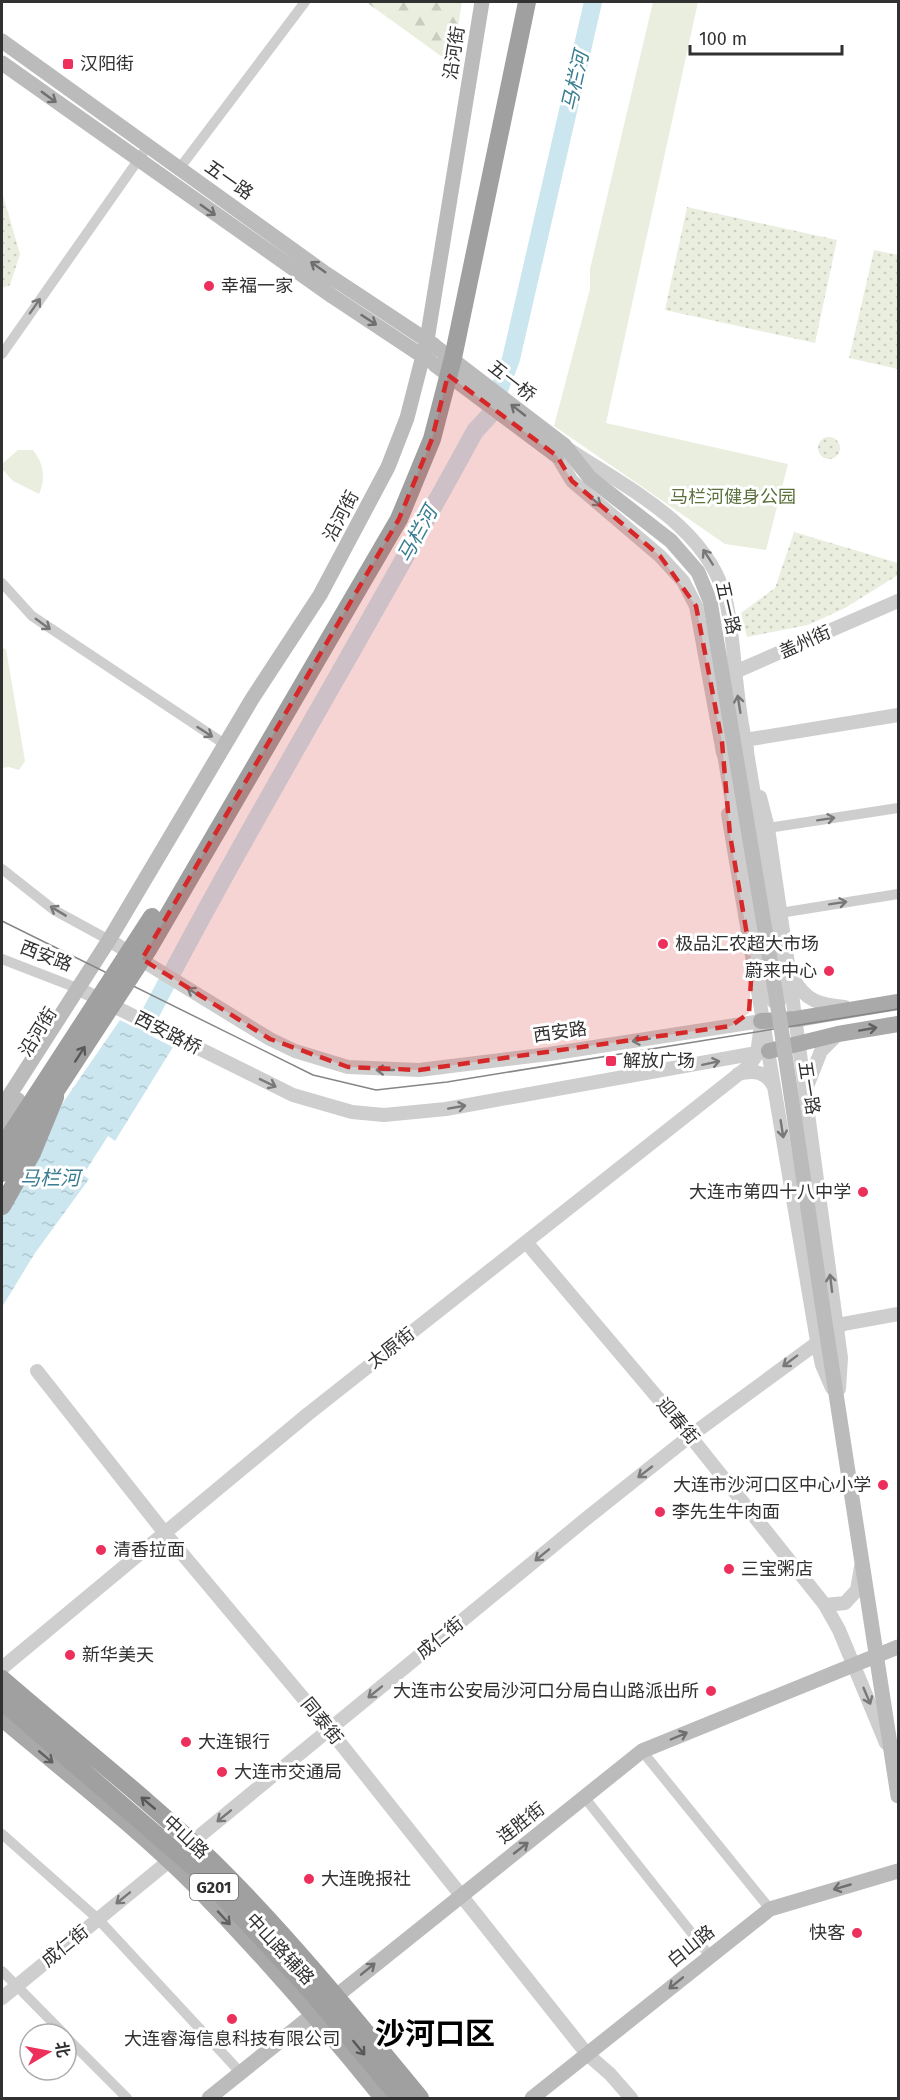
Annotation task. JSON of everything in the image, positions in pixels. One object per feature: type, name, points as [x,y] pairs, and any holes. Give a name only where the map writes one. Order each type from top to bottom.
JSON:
[{"type":"highway","points":[[2,1148],[138,940],[391,516],[424,437],[444,356],[518,2]]},
{"type":"highway","points":[[2,1173],[149,948],[399,519],[432,439],[453,358],[526,2]]},
{"type":"highway","points":[[2,1206],[32,1153],[57,1091]]},
{"type":"highway","name":"中山路","points":[[2,1679],[179,1852]]},
{"type":"highway","name":"中山路","points":[[2,1701],[179,1852],[215,1865],[400,2098]]},
{"type":"highway","name":"中山路","points":[[324,2005],[420,2098]]},
{"type":"main road","name":"沿河街","points":[[2,1107],[109,940],[226,745],[320,595],[366,513],[429,360],[482,2]]},
{"type":"main road","name":"五一路","points":[[2,41],[325,273],[432,344]]},
{"type":"main road","name":"五一路","points":[[2,63],[332,297],[429,360]]},
{"type":"main road","name":"五一桥","points":[[432,344],[560,451]]},
{"type":"main road","name":"五一桥","points":[[429,360],[560,451]]},
{"type":"main road","name":"五一路","points":[[560,451],[590,478],[671,541],[698,572],[710,601],[779,1014],[898,1796]]},
{"type":"main road","name":"沿河街","points":[[2,1123],[79,1003],[77,988]]},
{"type":"main road","name":"西安路","points":[[761,1021],[796,1019],[898,1002]]},
{"type":"main road","points":[[763,1052],[838,1034],[898,1024]]},
{"type":"main road","name":"连胜街","points":[[209,2098],[642,1751],[898,1647]]},
{"type":"main road","name":"中山路辅路","points":[[2,1719],[179,1852],[324,2005],[382,2098]]},
{"type":"main road","name":"白山路","points":[[532,2098],[709,1955],[770,1909],[898,1871]]},
{"type":"street","points":[[179,169],[306,2]]},
{"type":"street","points":[[2,354],[148,146]]},
{"type":"street","points":[[560,451],[680,525],[704,550],[717,571],[723,588],[734,674],[782,963],[779,1014]]},
{"type":"street","points":[[560,451],[572,481],[660,556],[683,581],[696,606],[722,742],[759,965],[779,1014]]},
{"type":"street","points":[[2,583],[42,623],[226,745]]},
{"type":"street","name":"盖州街","points":[[711,681],[734,674],[898,601]]},
{"type":"street","points":[[745,740],[898,715]]},
{"type":"street","points":[[745,740],[768,828],[800,1044],[808,1104],[827,1334]]},
{"type":"street","points":[[722,742],[730,835],[761,1021],[763,1052],[776,1092],[827,1334]]},
{"type":"street","points":[[768,828],[898,808]]},
{"type":"street","points":[[2,869],[54,910],[109,940]]},
{"type":"street","points":[[780,913],[898,894]]},
{"type":"street","name":"西安路","points":[[109,940],[235,1018],[295,1051],[348,1067],[373,1070],[431,1068],[549,1054],[761,1021]]},
{"type":"street","name":"西安路","points":[[2,959],[77,988]]},
{"type":"street","points":[[731,1026],[749,1013],[752,963]]},
{"type":"street","points":[[789,967],[798,987],[814,1002],[865,1008]]},
{"type":"street","name":"西安路桥","points":[[77,988],[293,1095],[352,1112],[384,1115],[446,1109],[763,1052]]},
{"type":"street","name":"太原街","points":[[2,1668],[308,1414],[738,1074],[796,1019]]},
{"type":"street","points":[[808,1104],[808,1085],[816,1060],[821,1051],[838,1034]]},
{"type":"street","points":[[738,1074],[760,1073],[771,1082],[776,1092]]},
{"type":"street","name":"迎春街","points":[[526,1242],[690,1436],[825,1605],[854,1663],[894,1763]]},
{"type":"street","name":"成仁街","points":[[2,1998],[690,1436],[843,1324],[898,1314]]},
{"type":"street","name":"同泰街","points":[[37,1371],[164,1532],[329,1729],[587,2054],[610,2074],[631,2098]]},
{"type":"street","points":[[825,1605],[845,1603],[857,1590],[862,1559]]},
{"type":"street","points":[[642,1751],[770,1909]]},
{"type":"street","points":[[585,1798],[709,1955]]},
{"type":"street","points":[[2,1834],[98,1919],[240,2072]]},
{"type":"street","points":[[2,1971],[52,2022]]},
{"type":"street","points":[[78,2048],[127,2098]]},
{"type":"highlighted area","points":[[448,375],[557,456],[572,481],[660,556],[696,606],[722,742],[730,835],[752,964],[749,1013],[731,1026],[419,1070],[348,1067],[270,1039],[142,959],[399,519],[432,439]]},
{"type":"green space","points":[[366,2],[462,2],[452,64]]},
{"type":"green space","name":"马栏河健身公园","points":[[653,2],[698,2],[606,423],[788,464],[766,550],[725,544],[554,426],[590,289],[590,269]]},
{"type":"green space","points":[[2,192],[20,254],[10,285],[2,288]]},
{"type":"green space","points":[[687,207],[837,240],[815,343],[665,310]]},
{"type":"green space","points":[[874,250],[898,255],[898,369],[849,358]]},
{"type":"green space","points":[[829,437],[837,440],[840,448],[837,456],[829,459],[821,456],[818,448],[821,440]]},
{"type":"green space","points":[[18,450],[33,450],[40,461],[43,477],[39,494],[13,481],[2,469],[2,464]]},
{"type":"green space","points":[[794,532],[898,563],[898,575],[845,608],[808,625],[747,637],[741,613],[775,588]]},
{"type":"green space","points":[[2,648],[6,649],[25,761],[19,770],[9,767],[2,768]]},
{"type":"water","name":"马栏河","points":[[120,1020],[173,1047],[115,1141],[108,1136],[83,1175],[89,1179],[35,1253],[2,1307],[2,1191]]},
{"type":"waterway","name":"马栏河","points":[[142,1030],[223,879],[475,431],[489,416],[511,359],[593,2]]},
{"type":"tram line","points":[[2,921],[313,1075],[376,1090],[447,1082],[898,1009]]},
{"type":"place","name":"汉阳街","points":[[68,64]]},
{"type":"place","name":"幸福一家","points":[[209,286]]},
{"type":"place","name":"极品汇农超大市场","points":[[663,944]]},
{"type":"place","name":"蔚来中心","points":[[829,971]]},
{"type":"place","name":"解放广场","points":[[611,1061]]},
{"type":"place","name":"大连市第四十八中学","points":[[863,1192]]},
{"type":"place","name":"大连市沙河口区中心小学","points":[[883,1485]]},
{"type":"place","name":"李先生牛肉面","points":[[660,1512]]},
{"type":"place","name":"清香拉面","points":[[101,1550]]},
{"type":"place","name":"三宝粥店","points":[[729,1569]]},
{"type":"place","name":"新华美天","points":[[70,1655]]},
{"type":"place","name":"大连市公安局沙河口分局白山路派出所","points":[[711,1691]]},
{"type":"place","name":"大连银行","points":[[186,1742]]},
{"type":"place","name":"大连市交通局","points":[[222,1772]]},
{"type":"place","name":"大连晚报社","points":[[309,1879]]},
{"type":"place","name":"快客","points":[[857,1933]]},
{"type":"place","name":"大连睿海信息科技有限公司","points":[[232,2019]]},
{"type":"district","name":"沙河口区","points":[[435,2034]]}]
